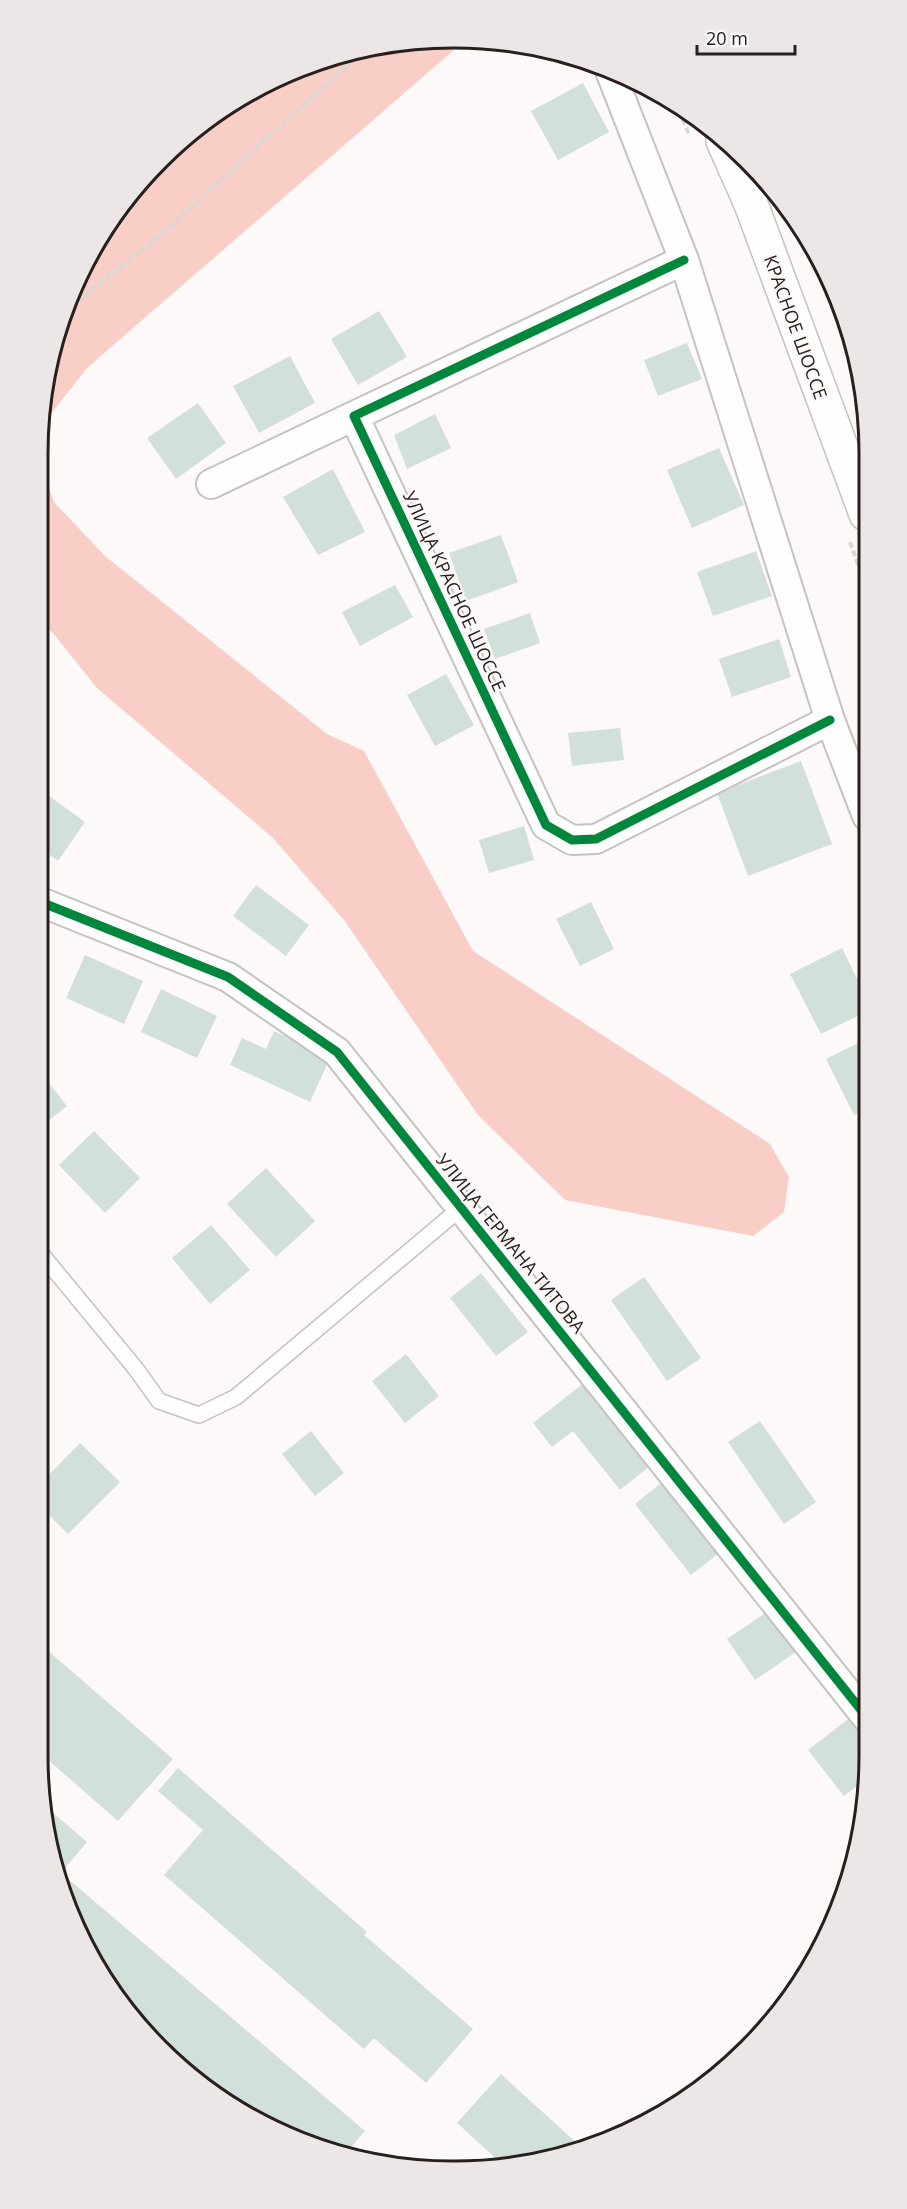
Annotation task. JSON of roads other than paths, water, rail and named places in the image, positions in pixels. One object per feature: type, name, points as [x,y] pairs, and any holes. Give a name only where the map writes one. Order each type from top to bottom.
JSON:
[{"type":"main road","name":"КРАСНОЕ ШОССЕ","points":[[731,158],[751,204],[859,495]]},
{"type":"street","points":[[614,81],[684,260],[830,720],[859,795]]},
{"type":"street","points":[[211,484],[684,260]]},
{"type":"street","name":"УЛИЦА КРАСНОЕ ШОССЕ","points":[[354,416],[546,825],[572,840],[596,839],[830,720]]},
{"type":"street","name":"УЛИЦА ГЕРМАНА ТИТОВА","points":[[48,905],[228,977],[337,1052],[859,1707]]},
{"type":"lane","points":[[48,1262],[159,1401],[199,1415],[236,1397],[462,1208]]}]
